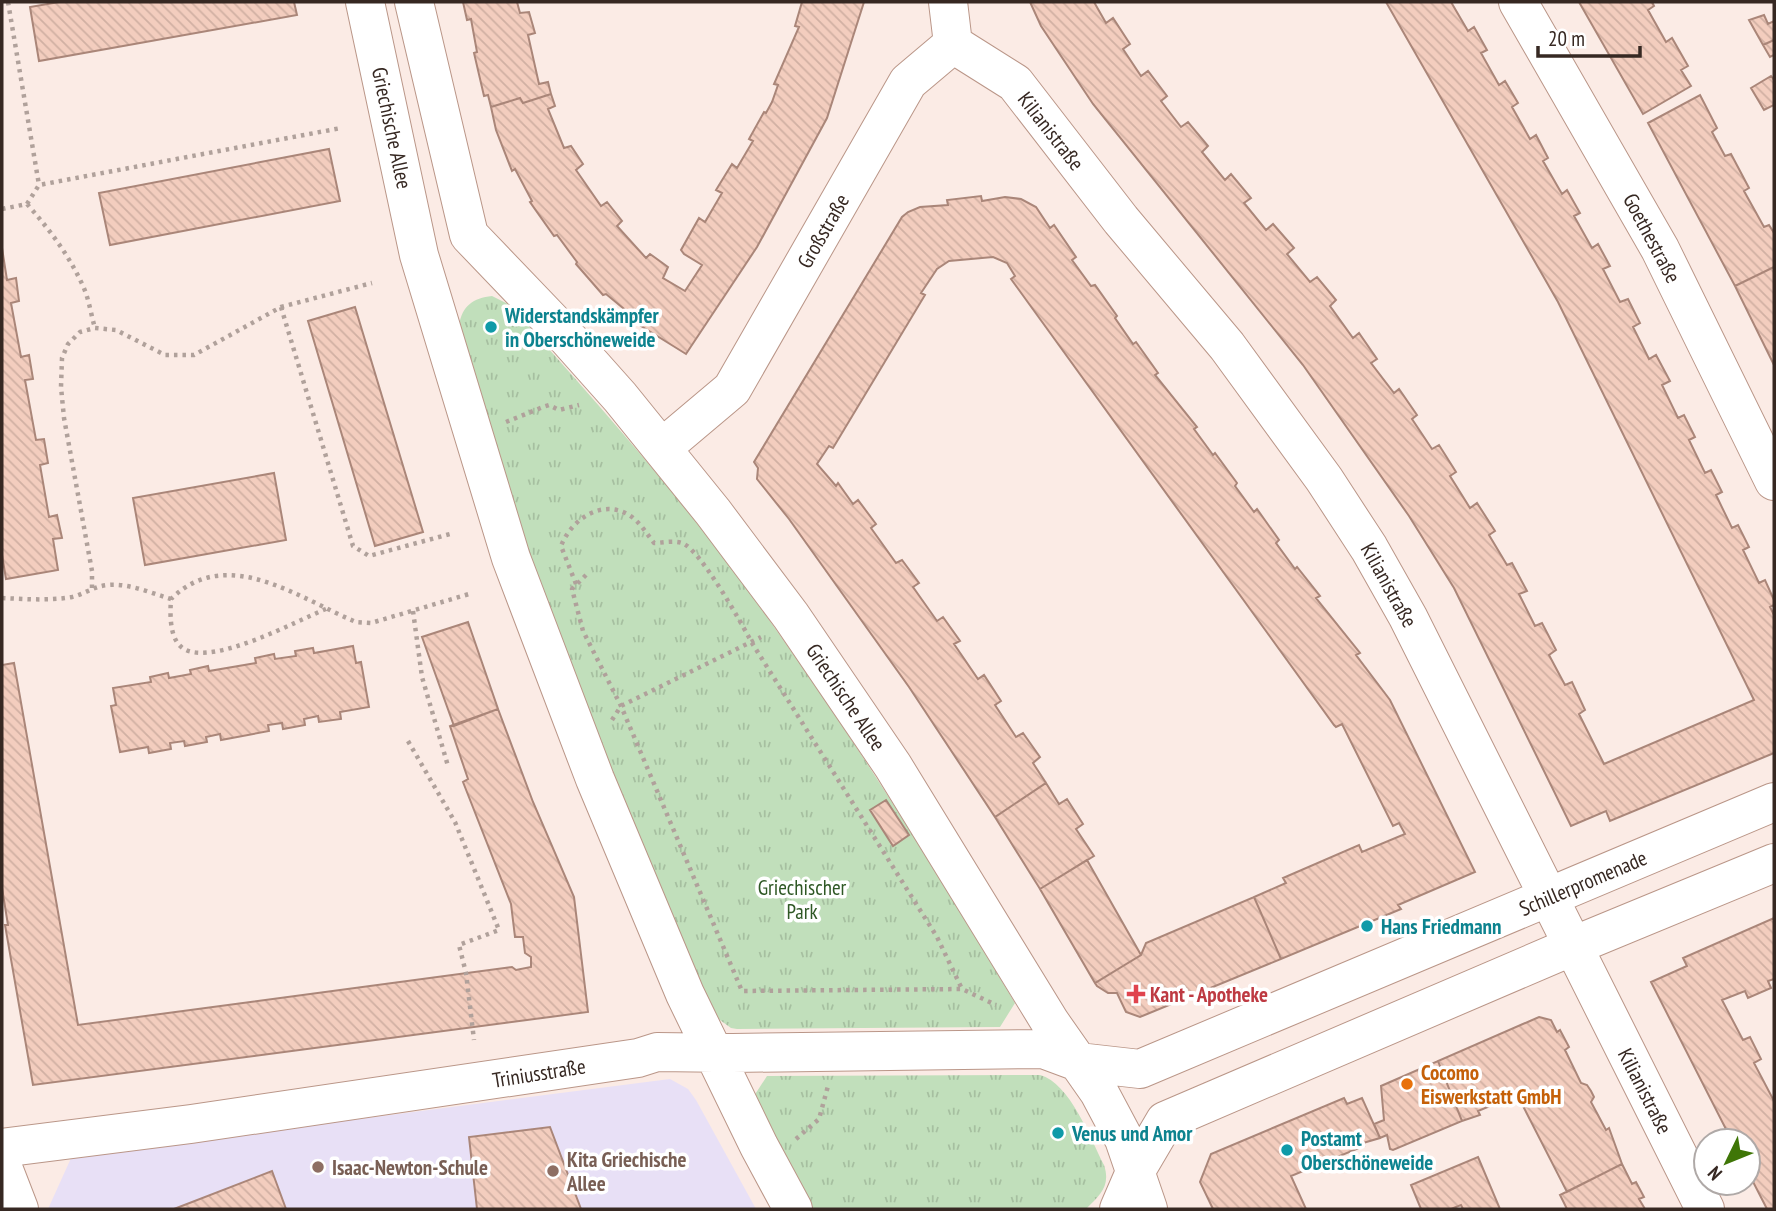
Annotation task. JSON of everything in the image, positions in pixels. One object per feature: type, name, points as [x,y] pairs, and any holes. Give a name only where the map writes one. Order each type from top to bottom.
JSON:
[{"type":"street","name":"Griechische Allee","points":[[365,2],[419,254],[511,558],[594,779],[685,994],[793,1209]]},
{"type":"street","name":"Griechische Allee","points":[[414,2],[469,235],[608,383],[662,448],[791,616],[893,766],[1050,1022],[1099,1093],[1119,1130],[1148,1209]]},
{"type":"street","points":[[948,2],[953,44]]},
{"type":"street","name":"Goethestraße","points":[[1518,2],[1660,249],[1774,481]]},
{"type":"street","name":"Großstraße","points":[[662,448],[732,389],[908,82],[953,44]]},
{"type":"street","name":"Kilianistraße","points":[[953,44],[1015,83],[1121,220],[1227,346],[1324,479],[1369,548],[1408,617],[1705,1209]]},
{"type":"street","points":[[419,254],[469,235]]},
{"type":"street","name":"Schillerpromenade","points":[[1078,1062],[1140,1069],[1774,802]]},
{"type":"street","points":[[1119,1209],[1135,1172],[1165,1121],[1774,863]]},
{"type":"street","name":"Triniusstraße","points":[[2,1148],[245,1116],[638,1058],[657,1052],[1043,1049],[1078,1062]]},
{"type":"street","points":[[2,1165],[19,1209]]},
{"type":"path","points":[[2,209],[27,204],[39,186],[8,2]]},
{"type":"path","points":[[39,186],[341,128]]},
{"type":"path","points":[[27,204],[65,251],[84,288],[95,328]]},
{"type":"path","points":[[92,587],[92,571],[64,418],[62,358],[68,344],[80,332],[95,328],[116,330],[165,355],[194,355],[281,307],[372,283]]},
{"type":"path","points":[[281,307],[353,546],[369,556],[450,534]]},
{"type":"path","points":[[474,436],[549,405],[559,410],[573,408],[583,404],[608,383]]},
{"type":"path","points":[[576,584],[561,546],[566,533],[577,521],[594,511],[614,509],[631,516],[654,543],[681,542],[693,551],[738,616],[752,643],[937,937],[962,989]]},
{"type":"path","points":[[171,599],[196,581],[212,576],[237,574],[264,580],[356,622],[371,623],[469,594]]},
{"type":"path","points":[[586,575],[572,589],[583,631],[621,706],[742,991],[962,989],[1006,1010]]},
{"type":"path","points":[[2,598],[35,600],[75,596],[92,587],[124,585],[171,599]]},
{"type":"path","points":[[171,599],[170,618],[176,639],[183,649],[195,652],[217,651],[268,636],[326,609]]},
{"type":"path","points":[[413,611],[422,677],[449,766]]},
{"type":"path","points":[[621,706],[752,643]]},
{"type":"path","points":[[408,741],[455,822],[499,930],[458,945],[466,973],[474,1040]]},
{"type":"path","points":[[794,1141],[819,1119],[829,1082]]},
{"type":"shaded area","points":[[670,1079],[688,1089],[696,1100],[756,1209],[48,1209],[72,1156]]},
{"type":"green space","name":"Griechischer Park","points":[[492,296],[510,305],[632,444],[691,515],[783,639],[886,793],[1015,1003],[1000,1027],[737,1029],[731,1028],[713,1015],[642,858],[508,499],[459,325],[470,304]]},
{"type":"green space","points":[[1040,1075],[1051,1080],[1070,1100],[1104,1165],[1105,1184],[1086,1209],[811,1209],[754,1096],[767,1076]]},
{"type":"building","points":[[59,2],[294,2],[297,15],[39,61],[30,7]]},
{"type":"building","points":[[463,2],[517,2],[520,13],[529,12],[535,33],[528,35],[539,84],[548,82],[551,94],[523,103],[520,98],[491,107],[488,95],[484,96],[474,53],[477,52],[471,19],[467,20]]},
{"type":"building","points":[[802,2],[864,2],[827,118],[757,247],[686,354],[633,321],[635,318],[606,294],[603,295],[576,264],[530,202],[532,201],[515,169],[512,171],[496,130],[491,107],[520,98],[523,103],[551,94],[555,106],[548,109],[564,148],[571,146],[583,164],[576,170],[601,206],[607,202],[622,221],[617,226],[646,258],[650,254],[668,267],[663,278],[685,291],[702,265],[681,250],[699,218],[705,222],[722,193],[716,190],[732,164],[737,168],[753,141],[749,139],[772,102],[778,85],[774,84],[799,27],[795,26]]},
{"type":"building","points":[[1030,2],[1094,2],[1106,23],[1113,18],[1130,44],[1123,49],[1141,76],[1148,71],[1167,96],[1161,101],[1181,127],[1188,122],[1208,146],[1202,152],[1225,180],[1231,174],[1251,198],[1244,203],[1266,230],[1273,224],[1294,248],[1287,254],[1310,282],[1317,277],[1336,300],[1330,306],[1353,338],[1359,333],[1377,359],[1371,363],[1394,393],[1399,389],[1417,415],[1412,419],[1432,449],[1439,445],[1456,472],[1450,476],[1470,508],[1477,503],[1495,531],[1489,535],[1507,565],[1512,563],[1527,591],[1519,594],[1535,626],[1542,623],[1556,650],[1549,655],[1565,685],[1572,682],[1585,710],[1579,714],[1604,764],[1754,700],[1558,302],[1386,2],[1451,2],[1468,31],[1474,27],[1487,50],[1481,53],[1499,85],[1505,81],[1518,103],[1512,107],[1530,139],[1536,135],[1548,158],[1543,161],[1562,194],[1567,190],[1580,213],[1574,216],[1592,248],[1598,244],[1610,266],[1603,269],[1620,302],[1628,299],[1640,323],[1633,327],[1649,359],[1656,355],[1670,381],[1662,385],[1678,418],[1684,415],[1695,437],[1689,440],[1705,473],[1711,470],[1722,492],[1716,495],[1732,528],[1738,525],[1749,547],[1743,550],[1759,583],[1765,580],[1774,600],[1774,605],[1770,607],[1774,615],[1774,753],[1610,821],[1606,811],[1571,826],[1454,588],[1409,516],[1303,365],[1093,104],[1041,26]]},
{"type":"building","points":[[1579,2],[1652,2],[1654,6],[1648,10],[1666,42],[1672,38],[1688,66],[1681,70],[1691,86],[1643,114]]},
{"type":"building","points":[[1764,15],[1768,24],[1774,21],[1774,40],[1763,45],[1749,20]]},
{"type":"building","points":[[1774,40],[1774,55],[1770,57],[1763,45]]},
{"type":"building","points":[[1771,76],[1774,80],[1774,105],[1764,110],[1751,88]]},
{"type":"building","points":[[1700,95],[1717,128],[1712,132],[1725,156],[1731,154],[1749,188],[1744,191],[1764,227],[1769,225],[1774,233],[1774,267],[1735,286],[1648,123]]},
{"type":"building","points":[[329,149],[340,201],[110,245],[99,193]]},
{"type":"building","points":[[981,196],[982,201],[1005,197],[1021,199],[1036,207],[1050,228],[1054,225],[1076,257],[1072,260],[1091,286],[1095,285],[1133,344],[1136,342],[1158,373],[1155,375],[1197,427],[1194,429],[1237,483],[1235,486],[1254,512],[1257,509],[1279,540],[1276,543],[1320,596],[1316,598],[1360,653],[1356,655],[1390,700],[1475,872],[1398,905],[1401,909],[1281,959],[1254,897],[1286,883],[1283,878],[1359,845],[1362,852],[1405,834],[1399,823],[1393,826],[1342,724],[1336,727],[1334,725],[1011,279],[1015,276],[1007,263],[993,257],[949,261],[937,269],[921,293],[925,295],[833,448],[829,446],[817,464],[836,486],[838,483],[853,504],[858,500],[876,524],[871,528],[896,563],[902,560],[919,583],[913,587],[937,621],[943,617],[960,641],[954,644],[978,679],[984,675],[1001,701],[995,705],[1016,737],[1023,733],[1040,757],[1033,763],[1046,783],[995,817],[909,687],[789,519],[757,479],[758,468],[754,462],[902,217],[920,207],[948,205],[947,200]]},
{"type":"building","points":[[2,248],[7,280],[16,278],[19,301],[11,303],[21,357],[29,355],[33,379],[25,380],[36,440],[44,439],[48,463],[40,465],[49,517],[57,515],[62,538],[53,539],[58,570],[6,579],[2,555]]},
{"type":"building","points":[[1774,267],[1774,365],[1735,286]]},
{"type":"building","points":[[355,307],[423,532],[375,546],[308,321]]},
{"type":"building","points":[[274,473],[286,540],[145,565],[133,498]]},
{"type":"building","points":[[468,622],[498,709],[454,726],[422,637]]},
{"type":"building","points":[[353,646],[356,663],[361,662],[369,707],[340,712],[341,719],[319,722],[318,716],[304,719],[305,725],[283,729],[282,723],[268,725],[269,731],[221,740],[220,734],[206,737],[207,742],[185,746],[184,741],[170,743],[171,749],[149,753],[148,747],[120,752],[111,706],[116,705],[113,688],[151,682],[150,677],[168,673],[169,678],[191,674],[190,670],[208,666],[209,671],[256,663],[255,658],[274,654],[275,659],[296,656],[295,651],[313,648],[314,653]]},
{"type":"building","points":[[14,663],[78,1025],[512,967],[516,970],[531,967],[531,957],[525,953],[523,937],[515,937],[511,904],[463,782],[468,779],[450,726],[498,709],[533,802],[574,897],[588,1012],[33,1085],[5,925],[8,925],[2,888],[2,665]]},
{"type":"building","points":[[1046,783],[1059,804],[1067,799],[1083,824],[1076,829],[1094,856],[1040,889],[995,817]]},
{"type":"building","points":[[886,800],[909,835],[893,846],[870,810]]},
{"type":"building","points":[[1087,860],[1141,955],[1095,983],[1040,889]]},
{"type":"building","points":[[1254,897],[1281,959],[1140,1017],[1126,1012],[1117,993],[1108,993],[1095,983],[1141,955],[1146,943]]},
{"type":"building","points":[[1774,918],[1774,979],[1768,981],[1771,988],[1748,998],[1745,991],[1722,1000],[1743,1040],[1750,1037],[1761,1059],[1754,1063],[1774,1101],[1774,1209],[1767,1209],[1761,1197],[1762,1127],[1725,1127],[1651,982],[1687,966],[1683,958]]},
{"type":"building","points":[[1539,1017],[1551,1020],[1557,1032],[1560,1030],[1569,1047],[1565,1050],[1581,1083],[1587,1085],[1594,1097],[1591,1102],[1606,1130],[1609,1128],[1622,1164],[1567,1192],[1523,1106],[1526,1104],[1521,1093],[1478,1111],[1480,1115],[1462,1121],[1438,1061]]},
{"type":"building","points":[[1438,1061],[1462,1121],[1390,1149],[1387,1135],[1380,1138],[1374,1124],[1384,1120],[1381,1086]]},
{"type":"building","name":"Postamt Oberschöneweide","points":[[1344,1098],[1347,1104],[1362,1098],[1380,1138],[1291,1176],[1306,1209],[1213,1209],[1200,1182],[1211,1154]]},
{"type":"building","points":[[550,1127],[581,1209],[477,1209],[469,1137]]},
{"type":"building","points":[[1478,1157],[1500,1209],[1463,1209],[1461,1205],[1451,1209],[1421,1209],[1411,1185]]},
{"type":"building","points":[[1622,1164],[1632,1184],[1636,1182],[1644,1197],[1639,1199],[1645,1209],[1567,1209],[1560,1195]]},
{"type":"building","points":[[272,1171],[286,1209],[174,1209]]},
{"type":"place","name":"Widerstandskämpfer in Oberschöneweide","points":[[491,327]]},
{"type":"place","name":"Hans Friedmann","points":[[1367,926]]},
{"type":"place","name":"Kant - Apotheke","points":[[1136,994]]},
{"type":"place","name":"Cocomo Eiswerkstatt GmbH","points":[[1407,1084]]},
{"type":"place","name":"Venus und Amor","points":[[1058,1133]]},
{"type":"place","name":"Postamt Oberschöneweide","points":[[1287,1150]]},
{"type":"place","name":"Isaac-Newton-Schule","points":[[318,1167]]},
{"type":"place","name":"Kita Griechische Allee","points":[[553,1171]]}]
